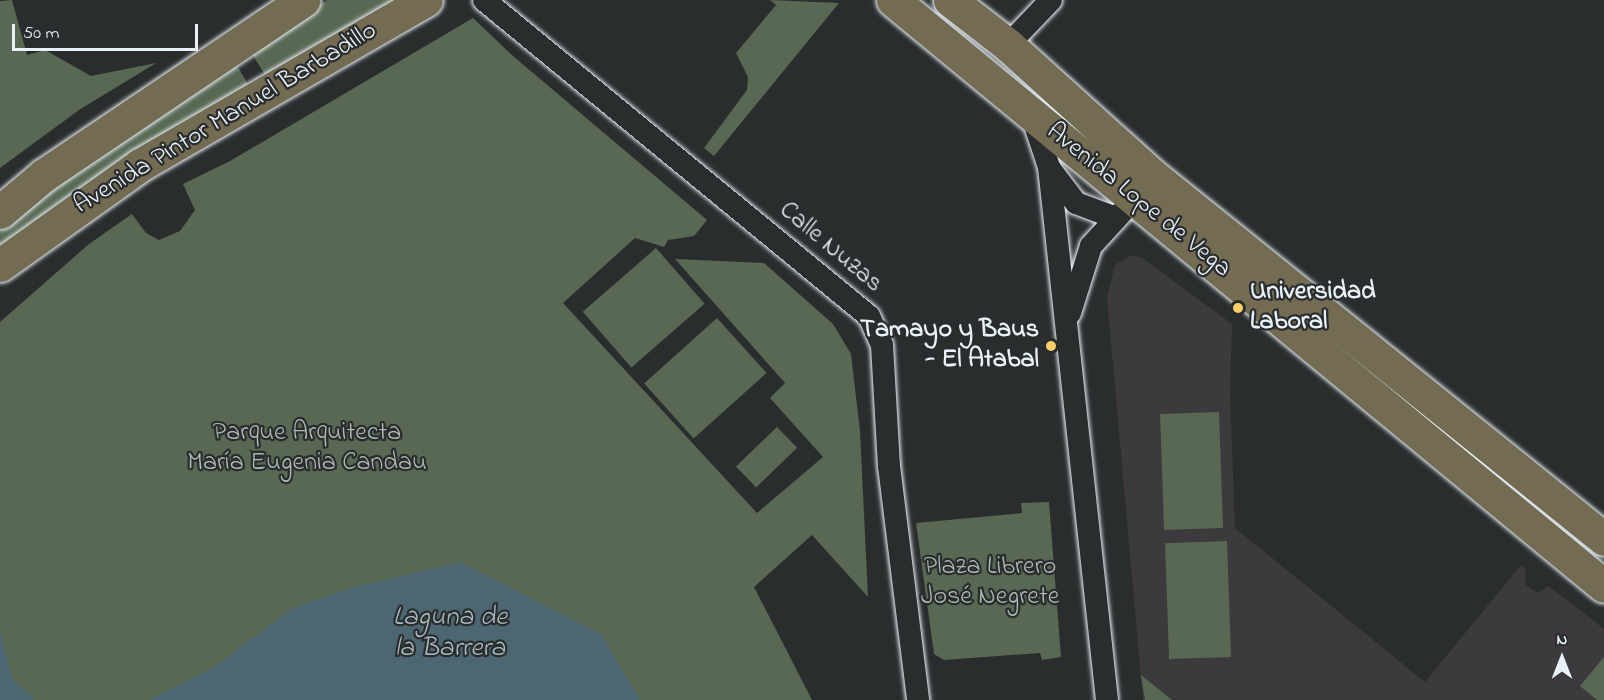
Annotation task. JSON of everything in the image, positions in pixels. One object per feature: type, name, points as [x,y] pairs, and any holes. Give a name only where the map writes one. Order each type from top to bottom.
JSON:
[{"type":"main road","name":"Avenida Pintor Manuel Barbadillo","points":[[0,212],[44,175],[303,0]]},
{"type":"main road","name":"Avenida Pintor Manuel Barbadillo","points":[[0,265],[140,165],[426,0]]},
{"type":"main road","name":"Avenida Lope de Vega","points":[[893,0],[1604,586]]},
{"type":"main road","name":"Avenida Lope de Vega","points":[[950,0],[1008,45],[1134,197],[1604,539]]},
{"type":"street","name":"Calle Nuzas","points":[[484,0],[869,316],[882,345],[889,466],[918,700]]},
{"type":"street","points":[[1008,45],[1052,0]]},
{"type":"street","points":[[1031,115],[1050,167],[1107,700]]},
{"type":"street","points":[[1050,167],[1076,203],[1134,197]]},
{"type":"street","points":[[1068,321],[1091,246],[1134,197]]},
{"type":"shaded area","points":[[1132,255],[1144,259],[1232,324],[1230,396],[1235,528],[1425,682],[1521,565],[1526,569],[1525,584],[1530,588],[1537,593],[1549,586],[1604,629],[1604,700],[1143,700],[1107,297],[1115,265]]},
{"type":"green space","points":[[12,0],[27,55],[45,50],[91,76],[156,63],[79,110],[0,168],[0,1]]},
{"type":"green space","points":[[327,0],[402,0],[267,78],[250,51]]},
{"type":"green space","points":[[770,0],[839,3],[714,156],[704,148],[747,90],[748,77],[736,53],[776,5]]},
{"type":"green space","name":"Parque Arquitecta María Eugenia Candau","points":[[473,18],[513,56],[707,220],[694,236],[668,240],[664,247],[635,238],[563,303],[757,513],[823,457],[770,398],[785,383],[675,259],[764,263],[833,324],[851,354],[860,431],[868,597],[812,535],[754,587],[812,700],[0,700],[0,322],[89,244],[132,214],[146,233],[159,240],[180,231],[195,210],[183,184],[230,161]]},
{"type":"green space","points":[[235,62],[250,88],[0,252],[0,231],[58,182]]},
{"type":"green space","points":[[656,248],[705,304],[631,367],[583,312]]},
{"type":"green space","points":[[717,318],[767,373],[694,439],[644,384]]},
{"type":"green space","points":[[1219,412],[1223,528],[1164,530],[1160,414]]},
{"type":"green space","points":[[777,427],[797,448],[756,487],[736,467]]},
{"type":"green space","name":"Plaza Librero José Negrete","points":[[1049,502],[1061,657],[1042,660],[1040,653],[944,660],[934,654],[916,523],[1022,513],[1021,503]]},
{"type":"green space","points":[[1227,541],[1231,657],[1169,659],[1165,543]]},
{"type":"green space","points":[[1604,657],[1604,700],[1597,700],[1580,686]]},
{"type":"green space","points":[[1141,675],[1172,700],[1145,700]]},
{"type":"water","name":"Laguna de la Barrera","points":[[460,562],[601,634],[640,700],[149,700],[214,667],[293,608],[351,588]]},
{"type":"water","points":[[0,631],[13,680],[35,700],[0,700]]},
{"type":"place","name":"Universidad Laboral","points":[[1238,308]]},
{"type":"place","name":"Tamayo y Baus - El Atabal","points":[[1051,346]]}]
